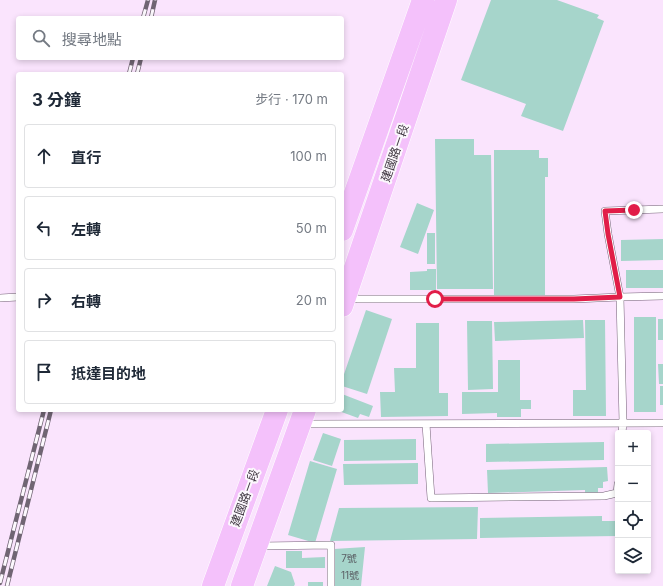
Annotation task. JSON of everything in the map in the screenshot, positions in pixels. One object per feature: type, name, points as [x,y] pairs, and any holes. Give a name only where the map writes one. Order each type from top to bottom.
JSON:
[{"type":"main road","name":"建國路ㄧ段","points":[[344,224],[423,0]]},
{"type":"main road","name":"建國路ㄧ段","points":[[344,297],[446,0]]},
{"type":"main road","name":"建國路ㄧ段","points":[[213,586],[276,412]]},
{"type":"main road","points":[[242,586],[302,417]]},
{"type":"lane","points":[[622,430],[620,297],[605,211],[663,209]]},
{"type":"lane","points":[[344,300],[574,299],[663,296]]},
{"type":"lane","points":[[0,298],[16,297]]},
{"type":"lane","points":[[302,417],[426,424],[663,423]]},
{"type":"lane","points":[[426,424],[431,498],[604,496],[615,493]]},
{"type":"lane","points":[[257,546],[331,545],[331,586]]},
{"type":"building","points":[[491,0],[557,0],[599,15],[597,18],[604,21],[563,131],[521,116],[526,104],[461,80]]},
{"type":"building","points":[[435,139],[474,139],[474,155],[491,155],[493,289],[437,289]]},
{"type":"building","points":[[494,150],[539,150],[539,158],[548,158],[548,177],[545,177],[545,298],[494,298]]},
{"type":"building","points":[[417,203],[434,210],[418,254],[400,247]]},
{"type":"building","points":[[427,233],[435,233],[435,264],[427,264]]},
{"type":"building","points":[[663,239],[663,260],[621,261],[621,240]]},
{"type":"building","points":[[427,269],[436,269],[436,290],[410,290],[410,272],[427,271]]},
{"type":"building","points":[[626,270],[663,270],[663,288],[626,288]]},
{"type":"building","points":[[366,310],[392,319],[367,394],[344,387],[344,374]]},
{"type":"building","points":[[634,317],[656,317],[656,412],[634,412]]},
{"type":"building","points":[[658,319],[663,319],[663,340],[658,340]]},
{"type":"building","points":[[583,320],[584,338],[495,341],[494,322]]},
{"type":"building","points":[[585,320],[605,320],[606,416],[573,416],[573,390],[586,390]]},
{"type":"building","points":[[467,321],[492,321],[493,389],[468,390]]},
{"type":"building","points":[[416,323],[439,323],[439,393],[448,393],[448,416],[381,417],[380,392],[395,392],[394,368],[416,368]]},
{"type":"building","points":[[498,360],[520,360],[520,400],[531,400],[531,409],[521,409],[521,417],[497,417],[497,413],[462,414],[462,392],[498,392]]},
{"type":"building","points":[[658,364],[663,364],[663,384],[659,384]]},
{"type":"building","points":[[660,386],[663,386],[663,405],[660,405]]},
{"type":"building","points":[[344,395],[373,406],[369,417],[360,414],[358,418],[342,412],[344,412]]},
{"type":"building","points":[[323,433],[341,439],[332,466],[313,460]]},
{"type":"building","points":[[416,439],[416,460],[344,461],[344,440]]},
{"type":"building","points":[[604,442],[604,460],[486,462],[486,444]]},
{"type":"building","points":[[310,461],[337,469],[315,543],[288,535]]},
{"type":"building","points":[[418,463],[418,484],[344,485],[343,464]]},
{"type":"building","points":[[607,467],[608,481],[603,482],[603,488],[598,488],[598,494],[585,494],[585,490],[488,493],[487,470]]},
{"type":"building","points":[[478,507],[477,539],[330,541],[339,508]]},
{"type":"building","points":[[602,516],[602,521],[615,521],[615,536],[480,538],[480,518]]},
{"type":"building","points":[[365,547],[361,586],[334,586],[334,549]]},
{"type":"building","points":[[286,551],[302,551],[302,558],[325,557],[325,568],[286,568]]},
{"type":"building","points":[[275,566],[291,572],[295,584],[294,586],[267,586]]},
{"type":"building","points":[[308,582],[323,582],[323,586],[308,586]]},
{"type":"railway","points":[[144,16],[148,0]]},
{"type":"railway","points":[[151,16],[155,0]]},
{"type":"railway","points":[[130,72],[132,60]]},
{"type":"railway","points":[[138,72],[140,60]]},
{"type":"railway","points":[[0,583],[43,412]]},
{"type":"railway","points":[[7,586],[50,412]]},
{"type":"route","points":[[435,299],[574,299],[620,297],[605,211],[634,210]]}]
